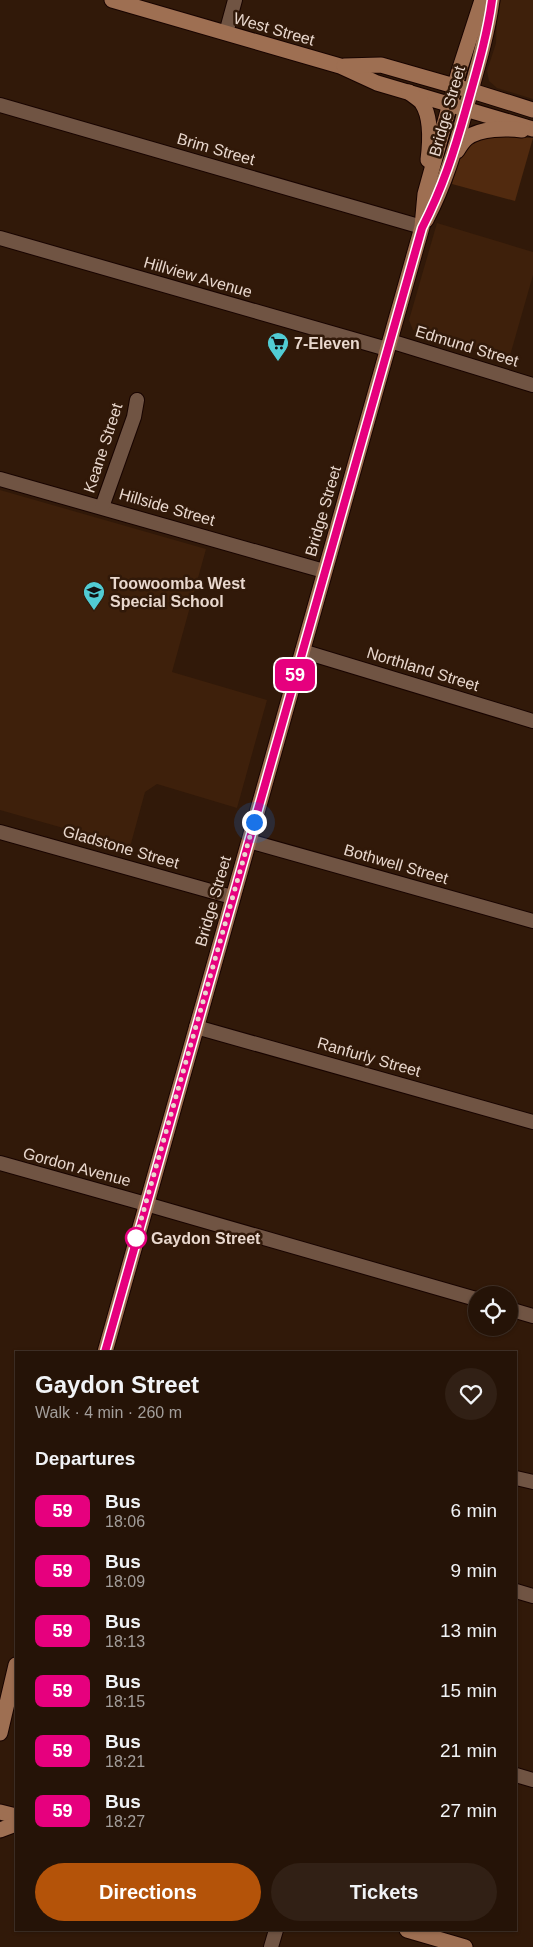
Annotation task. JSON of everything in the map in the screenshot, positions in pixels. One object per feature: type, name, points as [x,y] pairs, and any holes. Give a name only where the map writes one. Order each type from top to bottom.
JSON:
[{"type":"main road","name":"West Street","points":[[112,0],[340,66],[377,83],[466,108],[533,130]]},
{"type":"main road","name":"Bridge Street","points":[[105,1351],[422,228],[425,194],[455,86],[482,0]]},
{"type":"main road","name":"Bridge Street","points":[[422,228],[436,201],[454,155],[472,91],[492,0]]},
{"type":"main road","name":"West Street","points":[[340,66],[381,66],[533,110]]},
{"type":"main road","points":[[409,92],[422,104],[428,120],[429,154],[425,194]]},
{"type":"main road","points":[[454,155],[466,139],[472,135],[515,129],[533,130]]},
{"type":"main road","points":[[0,1713],[14,1686]]},
{"type":"main road","points":[[0,1733],[14,1686]]},
{"type":"main road","points":[[0,1812],[15,1816]]},
{"type":"main road","points":[[0,1830],[15,1824]]},
{"type":"main road","points":[[410,1931],[465,1947]]},
{"type":"street","points":[[226,33],[235,0]]},
{"type":"street","name":"Brim Street","points":[[0,105],[422,228]]},
{"type":"street","name":"Hillview Avenue","points":[[0,238],[388,345]]},
{"type":"street","name":"Edmund Street","points":[[388,345],[533,385]]},
{"type":"street","name":"Keane Street","points":[[102,507],[134,417],[137,400]]},
{"type":"street","name":"Hillside Street","points":[[0,479],[324,571]]},
{"type":"street","name":"Northland Street","points":[[302,651],[533,721]]},
{"type":"street","name":"Gladstone Street","points":[[0,832],[232,897]]},
{"type":"street","name":"Bothwell Street","points":[[249,841],[533,922]]},
{"type":"street","name":"Ranfurly Street","points":[[196,1027],[533,1122]]},
{"type":"street","name":"Gordon Avenue","points":[[0,1164],[146,1204]]},
{"type":"street","points":[[146,1204],[468,1298]]},
{"type":"street","points":[[518,1312],[533,1316]]},
{"type":"street","points":[[517,1478],[533,1482]]},
{"type":"street","points":[[517,1591],[533,1596]]},
{"type":"street","points":[[517,1775],[533,1780]]},
{"type":"street","points":[[271,1947],[276,1931]]},
{"type":"shaded area","points":[[501,0],[533,0],[533,99],[497,88],[489,81],[487,71],[496,43],[497,13]]},
{"type":"shaded area","points":[[507,137],[533,138],[515,201],[452,184],[463,152],[468,146],[482,139]]},
{"type":"shaded area","points":[[437,223],[533,252],[533,275],[509,359],[413,330],[409,320]]},
{"type":"shaded area","name":"Toowoomba West Special School","points":[[0,490],[206,549],[172,672],[267,700],[237,808],[157,784],[145,792],[130,847],[0,810]]},
{"type":"bus line","name":"59","points":[[105,1351],[190,1044],[422,228],[436,201],[454,155],[483,48],[492,0]]},
{"type":"place","name":"7-Eleven","points":[[278,362]]},
{"type":"place","name":"Toowoomba West Special School","points":[[94,611]]},
{"type":"place","name":"Gaydon Street","points":[[136,1238]]},
{"type":"route","points":[[136,1238],[135,1241],[254,822]]}]
